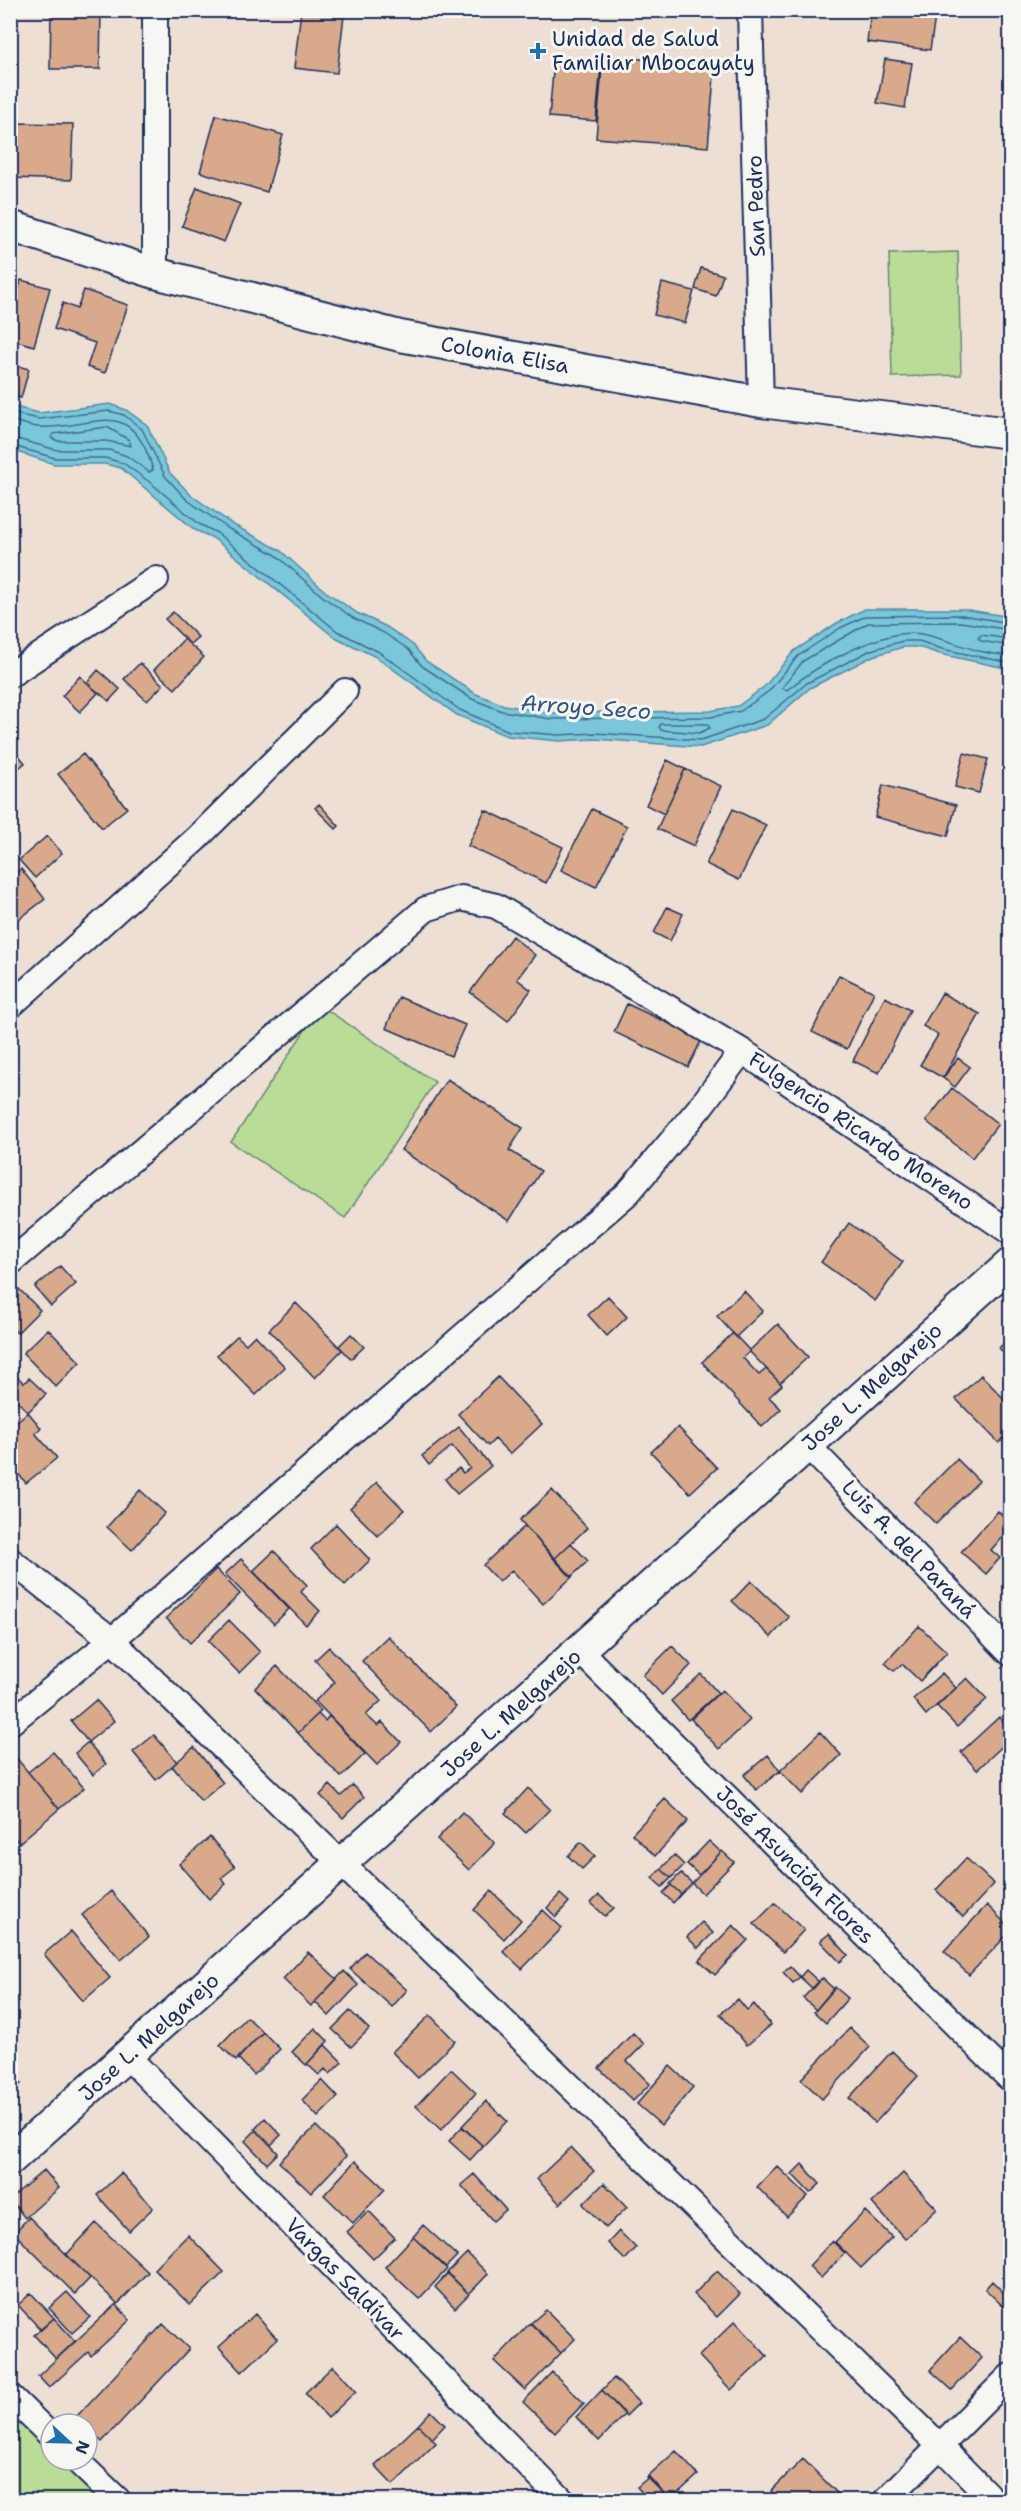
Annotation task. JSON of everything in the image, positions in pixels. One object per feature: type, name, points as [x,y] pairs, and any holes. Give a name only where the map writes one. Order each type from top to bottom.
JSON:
[{"type":"street","points":[[154,10],[156,273]]},
{"type":"street","name":"San Pedro","points":[[750,10],[761,402]]},
{"type":"street","name":"Colonia Elisa","points":[[10,226],[156,273],[400,336],[761,402],[1011,433]]},
{"type":"street","points":[[10,675],[156,579]]},
{"type":"street","points":[[10,1006],[196,839],[345,691]]},
{"type":"street","name":"Fulgencio Ricardo Moreno","points":[[10,1263],[426,909],[461,898],[496,906],[742,1051],[1011,1232]]},
{"type":"street","points":[[10,1724],[112,1640],[628,1193],[701,1106],[742,1051]]},
{"type":"street","name":"Jose L. Melgarejo","points":[[10,2160],[128,2057],[1011,1264]]},
{"type":"street","name":"Luis A. del Paraná","points":[[807,1445],[1011,1653]]},
{"type":"street","points":[[10,1560],[112,1640],[993,2500]]},
{"type":"street","name":"José Asunción Flores","points":[[580,1652],[1011,2079]]},
{"type":"street","name":"Vargas Saldívar","points":[[128,2057],[562,2500]]},
{"type":"street","points":[[886,2500],[1011,2376]]},
{"type":"street","points":[[10,2396],[39,2424]]},
{"type":"street","points":[[88,2472],[117,2500]]},
{"type":"green space","points":[[958,252],[961,375],[892,377],[889,254]]},
{"type":"green space","points":[[321,1006],[435,1082],[345,1218],[231,1142]]},
{"type":"green space","points":[[10,2405],[39,2433],[39,2472],[78,2472],[107,2500],[11,2500]]},
{"type":"water","points":[[110,404],[126,410],[147,425],[170,473],[191,495],[232,524],[280,550],[325,591],[357,613],[387,627],[413,645],[426,661],[476,694],[504,705],[551,713],[710,711],[738,706],[765,686],[794,651],[837,623],[865,609],[963,609],[1010,617],[1010,669],[918,647],[903,647],[873,656],[810,688],[767,725],[701,747],[595,739],[559,741],[507,736],[457,715],[376,657],[333,636],[213,538],[195,530],[121,468],[105,464],[54,464],[11,450],[11,406],[39,413]]},
{"type":"building","points":[[51,10],[101,10],[100,69],[50,69]]},
{"type":"building","points":[[871,10],[936,10],[930,50],[867,42]]},
{"type":"building","points":[[301,11],[344,16],[337,73],[294,68]]},
{"type":"building","points":[[603,56],[715,65],[708,147],[596,138]]},
{"type":"building","points":[[885,59],[912,63],[905,108],[877,103]]},
{"type":"building","points":[[554,61],[601,65],[596,121],[549,117]]},
{"type":"building","points":[[216,115],[283,135],[267,192],[200,172]]},
{"type":"building","points":[[14,123],[73,124],[71,180],[12,178]]},
{"type":"building","points":[[197,187],[240,204],[224,242],[182,226]]},
{"type":"building","points":[[701,268],[723,275],[716,296],[695,289]]},
{"type":"building","points":[[21,280],[50,288],[34,346],[10,339],[10,318]]},
{"type":"building","points":[[10,281],[20,284],[10,318]]},
{"type":"building","points":[[662,283],[694,291],[685,323],[654,315]]},
{"type":"building","points":[[84,290],[128,305],[105,373],[87,367],[95,343],[54,329],[63,303],[77,309]]},
{"type":"building","points":[[10,364],[29,369],[21,398],[10,395]]},
{"type":"building","points":[[173,612],[198,637],[190,644],[165,619]]},
{"type":"building","points":[[184,639],[204,657],[175,689],[154,670]]},
{"type":"building","points":[[140,663],[163,685],[147,701],[124,679]]},
{"type":"building","points":[[98,670],[120,689],[109,701],[87,683]]},
{"type":"building","points":[[80,676],[98,693],[80,712],[62,696]]},
{"type":"building","points":[[10,745],[25,763],[14,772],[10,767]]},
{"type":"building","points":[[964,753],[988,759],[979,793],[955,787]]},
{"type":"building","points":[[83,754],[127,808],[102,828],[58,774]]},
{"type":"building","points":[[667,760],[685,769],[664,814],[646,805]]},
{"type":"building","points":[[685,769],[721,786],[694,846],[657,829]]},
{"type":"building","points":[[883,785],[956,805],[948,836],[875,817]]},
{"type":"building","points":[[319,804],[339,826],[336,829],[315,808]]},
{"type":"building","points":[[592,809],[627,826],[596,887],[561,870]]},
{"type":"building","points":[[733,809],[766,825],[739,880],[706,864]]},
{"type":"building","points":[[485,810],[563,847],[546,883],[468,846]]},
{"type":"building","points":[[47,836],[62,853],[35,878],[19,860]]},
{"type":"building","points":[[21,869],[45,899],[10,926],[10,877]]},
{"type":"building","points":[[667,907],[683,914],[670,941],[654,933]]},
{"type":"building","points":[[512,936],[535,955],[517,979],[531,990],[508,1021],[470,992]]},
{"type":"building","points":[[839,975],[874,992],[847,1049],[812,1032]]},
{"type":"building","points":[[942,993],[980,1014],[943,1078],[920,1065],[938,1035],[923,1026]]},
{"type":"building","points":[[399,997],[465,1025],[451,1056],[386,1028]]},
{"type":"building","points":[[885,997],[910,1010],[879,1073],[853,1061]]},
{"type":"building","points":[[627,1004],[702,1039],[688,1067],[614,1032]]},
{"type":"building","points":[[958,1058],[970,1067],[955,1087],[943,1078]]},
{"type":"building","points":[[447,1079],[523,1128],[509,1150],[541,1171],[509,1221],[401,1150]]},
{"type":"building","points":[[952,1088],[998,1124],[972,1158],[926,1121]]},
{"type":"building","points":[[849,1223],[903,1262],[875,1301],[821,1262]]},
{"type":"building","points":[[60,1266],[76,1284],[51,1306],[35,1287]]},
{"type":"building","points":[[17,1287],[40,1310],[17,1333],[10,1326],[10,1294]]},
{"type":"building","points":[[744,1291],[763,1311],[736,1337],[717,1316]]},
{"type":"building","points":[[608,1296],[627,1317],[607,1336],[588,1315]]},
{"type":"building","points":[[296,1303],[342,1350],[315,1378],[269,1330]]},
{"type":"building","points":[[778,1324],[808,1357],[780,1383],[749,1351]]},
{"type":"building","points":[[48,1329],[80,1362],[56,1387],[23,1353]]},
{"type":"building","points":[[733,1333],[750,1351],[743,1358],[759,1375],[766,1369],[782,1385],[769,1397],[781,1409],[762,1427],[702,1362]]},
{"type":"building","points":[[351,1334],[364,1347],[351,1359],[339,1346]]},
{"type":"building","points":[[255,1335],[285,1367],[256,1395],[217,1355],[237,1336],[246,1344]]},
{"type":"building","points":[[1010,1337],[1010,1360],[999,1348]]},
{"type":"building","points":[[10,1370],[24,1383],[29,1378],[46,1394],[28,1412],[10,1394]]},
{"type":"building","points":[[981,1375],[1010,1405],[1010,1432],[999,1443],[956,1399]]},
{"type":"building","points":[[498,1377],[542,1424],[510,1454],[495,1439],[488,1446],[458,1414]]},
{"type":"building","points":[[28,1412],[41,1428],[35,1433],[57,1458],[26,1483],[10,1464],[10,1427]]},
{"type":"building","points":[[459,1427],[491,1466],[457,1494],[445,1479],[459,1468],[463,1473],[470,1468],[452,1446],[429,1465],[422,1456]]},
{"type":"building","points":[[678,1427],[717,1468],[690,1493],[651,1452]]},
{"type":"building","points":[[957,1459],[979,1481],[936,1524],[914,1502]]},
{"type":"building","points":[[377,1482],[404,1510],[378,1536],[350,1508]]},
{"type":"building","points":[[140,1490],[165,1513],[132,1550],[107,1527]]},
{"type":"building","points":[[552,1490],[587,1528],[554,1559],[520,1520]]},
{"type":"building","points":[[998,1511],[1010,1523],[1010,1528],[991,1550],[1000,1558],[986,1574],[961,1552]]},
{"type":"building","points":[[336,1524],[370,1560],[345,1585],[311,1549]]},
{"type":"building","points":[[525,1526],[572,1577],[543,1604],[512,1570],[499,1582],[483,1565]]},
{"type":"building","points":[[571,1543],[588,1561],[571,1577],[554,1559]]},
{"type":"building","points":[[274,1551],[307,1585],[301,1592],[320,1611],[306,1625],[253,1571]]},
{"type":"building","points":[[241,1559],[289,1609],[274,1624],[225,1574]]},
{"type":"building","points":[[216,1569],[240,1594],[190,1643],[166,1618]]},
{"type":"building","points":[[751,1581],[789,1617],[771,1637],[732,1601]]},
{"type":"building","points":[[229,1620],[260,1652],[239,1673],[208,1641]]},
{"type":"building","points":[[919,1626],[947,1652],[920,1681],[902,1664],[894,1671],[885,1663]]},
{"type":"building","points":[[388,1636],[456,1707],[431,1732],[362,1661]]},
{"type":"building","points":[[672,1646],[691,1665],[662,1695],[643,1675]]},
{"type":"building","points":[[329,1647],[381,1701],[366,1715],[378,1726],[382,1722],[401,1742],[377,1765],[315,1701],[335,1682],[315,1660]]},
{"type":"building","points":[[277,1666],[321,1711],[298,1733],[255,1688]]},
{"type":"building","points":[[942,1673],[956,1688],[926,1715],[913,1699]]},
{"type":"building","points":[[701,1674],[718,1693],[688,1720],[671,1701]]},
{"type":"building","points":[[967,1678],[987,1699],[957,1727],[937,1706]]},
{"type":"building","points":[[722,1690],[750,1720],[719,1749],[691,1719]]},
{"type":"building","points":[[96,1700],[114,1721],[88,1742],[71,1721]]},
{"type":"building","points":[[318,1714],[325,1721],[329,1716],[365,1754],[341,1777],[298,1733]]},
{"type":"building","points":[[999,1717],[1010,1729],[1010,1739],[977,1770],[961,1752]]},
{"type":"building","points":[[820,1732],[841,1755],[802,1794],[780,1771]]},
{"type":"building","points":[[154,1735],[177,1762],[156,1780],[133,1752]]},
{"type":"building","points":[[88,1742],[106,1764],[93,1775],[75,1753]]},
{"type":"building","points":[[194,1747],[223,1783],[201,1801],[172,1766]]},
{"type":"building","points":[[53,1752],[84,1788],[59,1809],[28,1772]]},
{"type":"building","points":[[13,1754],[59,1809],[19,1843],[10,1833],[10,1756]]},
{"type":"building","points":[[768,1755],[780,1771],[756,1790],[744,1775]]},
{"type":"building","points":[[330,1785],[341,1796],[353,1785],[364,1797],[343,1818],[320,1795]]},
{"type":"building","points":[[528,1788],[550,1809],[526,1833],[505,1813]]},
{"type":"building","points":[[665,1799],[688,1821],[655,1856],[632,1834]]},
{"type":"building","points":[[462,1812],[495,1843],[469,1870],[437,1839]]},
{"type":"building","points":[[210,1837],[235,1867],[221,1878],[226,1884],[209,1899],[179,1864]]},
{"type":"building","points":[[709,1841],[721,1852],[699,1875],[687,1864]]},
{"type":"building","points":[[581,1842],[595,1856],[582,1869],[568,1856]]},
{"type":"building","points":[[722,1851],[734,1862],[703,1894],[692,1883]]},
{"type":"building","points":[[674,1855],[684,1865],[671,1878],[661,1869]]},
{"type":"building","points":[[966,1858],[994,1884],[963,1917],[936,1890]]},
{"type":"building","points":[[661,1869],[671,1878],[662,1887],[652,1878]]},
{"type":"building","points":[[681,1873],[692,1883],[681,1894],[670,1884]]},
{"type":"building","points":[[671,1885],[681,1894],[673,1903],[663,1893]]},
{"type":"building","points":[[111,1891],[149,1937],[121,1960],[82,1915]]},
{"type":"building","points":[[491,1891],[521,1920],[504,1939],[474,1910]]},
{"type":"building","points":[[560,1894],[569,1902],[556,1917],[547,1908]]},
{"type":"building","points":[[599,1895],[614,1908],[605,1916],[591,1903]]},
{"type":"building","points":[[775,1903],[804,1930],[783,1952],[754,1924]]},
{"type":"building","points":[[987,1905],[1010,1928],[1010,1932],[969,1975],[944,1951]]},
{"type":"building","points":[[543,1910],[562,1928],[522,1969],[503,1951]]},
{"type":"building","points":[[702,1922],[713,1933],[698,1948],[687,1937]]},
{"type":"building","points":[[733,1925],[748,1940],[715,1975],[699,1961]]},
{"type":"building","points":[[71,1931],[110,1978],[83,2001],[44,1954]]},
{"type":"building","points":[[829,1934],[848,1955],[840,1962],[820,1941]]},
{"type":"building","points":[[308,1952],[337,1979],[311,2006],[283,1979]]},
{"type":"building","points":[[365,1952],[407,1990],[392,2007],[350,1969]]},
{"type":"building","points":[[790,1966],[800,1977],[793,1983],[783,1972]]},
{"type":"building","points":[[806,1970],[819,1982],[813,1989],[800,1977]]},
{"type":"building","points":[[344,1971],[358,1985],[329,2016],[315,2002]]},
{"type":"building","points":[[822,1978],[834,1989],[816,2010],[803,1998]]},
{"type":"building","points":[[835,1987],[848,1998],[826,2023],[814,2012]]},
{"type":"building","points":[[738,1999],[747,2010],[754,2004],[771,2025],[747,2045],[720,2014]]},
{"type":"building","points":[[350,2011],[369,2029],[351,2047],[332,2029]]},
{"type":"building","points":[[430,2015],[455,2041],[418,2078],[392,2052]]},
{"type":"building","points":[[247,2017],[263,2032],[236,2061],[220,2045]]},
{"type":"building","points":[[315,2028],[328,2041],[306,2065],[292,2052]]},
{"type":"building","points":[[850,2028],[870,2047],[822,2099],[801,2079]]},
{"type":"building","points":[[263,2032],[280,2049],[254,2075],[238,2058]]},
{"type":"building","points":[[633,2033],[644,2044],[627,2061],[650,2084],[633,2101],[599,2068]]},
{"type":"building","points":[[325,2045],[342,2062],[330,2074],[325,2069],[319,2075],[307,2064]]},
{"type":"building","points":[[892,2051],[918,2076],[875,2123],[849,2098]]},
{"type":"building","points":[[670,2066],[693,2087],[661,2125],[637,2104]]},
{"type":"building","points":[[451,2069],[476,2093],[441,2130],[416,2106]]},
{"type":"building","points":[[10,2071],[21,2084],[10,2093]]},
{"type":"building","points":[[322,2080],[338,2097],[318,2117],[302,2100]]},
{"type":"building","points":[[486,2101],[507,2121],[483,2146],[462,2126]]},
{"type":"building","points":[[265,2118],[281,2135],[271,2145],[255,2129]]},
{"type":"building","points":[[316,2126],[346,2156],[311,2193],[279,2162]]},
{"type":"building","points":[[462,2127],[483,2146],[470,2160],[449,2141]]},
{"type":"building","points":[[256,2130],[278,2153],[267,2164],[245,2141]]},
{"type":"building","points":[[571,2147],[594,2171],[560,2204],[537,2179]]},
{"type":"building","points":[[355,2161],[385,2189],[353,2223],[324,2195]]},
{"type":"building","points":[[802,2164],[820,2184],[810,2193],[792,2174]]},
{"type":"building","points":[[777,2166],[808,2196],[787,2217],[757,2187]]},
{"type":"building","points":[[44,2170],[59,2188],[25,2218],[10,2199]]},
{"type":"building","points":[[121,2173],[153,2208],[129,2231],[97,2195]]},
{"type":"building","points":[[903,2173],[937,2209],[905,2239],[872,2203]]},
{"type":"building","points":[[474,2174],[506,2210],[493,2221],[461,2185]]},
{"type":"building","points":[[604,2183],[627,2207],[606,2228],[583,2204]]},
{"type":"building","points":[[369,2211],[395,2238],[373,2259],[347,2232]]},
{"type":"building","points":[[865,2211],[892,2237],[861,2268],[835,2242]]},
{"type":"building","points":[[29,2217],[90,2278],[75,2294],[14,2233]]},
{"type":"building","points":[[96,2223],[148,2272],[118,2304],[66,2255]]},
{"type":"building","points":[[423,2225],[457,2256],[446,2267],[413,2237]]},
{"type":"building","points":[[619,2231],[636,2248],[625,2260],[608,2243]]},
{"type":"building","points":[[188,2235],[224,2272],[190,2305],[154,2269]]},
{"type":"building","points":[[413,2237],[447,2269],[419,2299],[385,2267]]},
{"type":"building","points":[[832,2241],[845,2253],[821,2278],[809,2266]]},
{"type":"building","points":[[467,2253],[488,2274],[469,2294],[447,2273]]},
{"type":"building","points":[[717,2271],[740,2294],[717,2317],[694,2294]]},
{"type":"building","points":[[448,2273],[469,2294],[455,2308],[435,2287]]},
{"type":"building","points":[[992,2281],[1010,2299],[1010,2304],[1006,2309],[985,2289]]},
{"type":"building","points":[[67,2292],[90,2317],[72,2333],[49,2308]]},
{"type":"building","points":[[31,2293],[54,2318],[41,2330],[18,2305]]},
{"type":"building","points":[[116,2304],[130,2320],[91,2356],[88,2352],[49,2388],[38,2376]]},
{"type":"building","points":[[546,2310],[575,2339],[561,2353],[531,2323]]},
{"type":"building","points":[[255,2314],[277,2339],[242,2372],[219,2347]]},
{"type":"building","points":[[54,2318],[75,2341],[56,2359],[34,2335]]},
{"type":"building","points":[[735,2321],[767,2356],[731,2390],[699,2356]]},
{"type":"building","points":[[530,2323],[561,2353],[525,2390],[494,2361]]},
{"type":"building","points":[[163,2324],[189,2349],[102,2442],[99,2439],[99,2412],[81,2412]]},
{"type":"building","points":[[960,2337],[982,2358],[952,2390],[930,2370]]},
{"type":"building","points":[[333,2366],[356,2391],[328,2418],[305,2393]]},
{"type":"building","points":[[552,2372],[584,2403],[555,2433],[523,2402]]},
{"type":"building","points":[[614,2378],[639,2403],[626,2416],[602,2390]]},
{"type":"building","points":[[602,2390],[625,2414],[599,2441],[576,2417]]},
{"type":"building","points":[[431,2411],[445,2425],[432,2439],[418,2425]]},
{"type":"building","points":[[418,2425],[436,2443],[393,2485],[375,2466]]},
{"type":"building","points":[[676,2451],[698,2475],[670,2500],[647,2477]]},
{"type":"building","points":[[803,2459],[840,2496],[835,2500],[781,2500],[771,2491]]},
{"type":"building","points":[[649,2477],[670,2500],[649,2500],[637,2487]]},
{"type":"place","name":"Unidad de Salud Familiar Mbocayaty","points":[[538,51]]},
{"type":"water label","name":"Arroyo Seco","points":[[586,707]]}]
